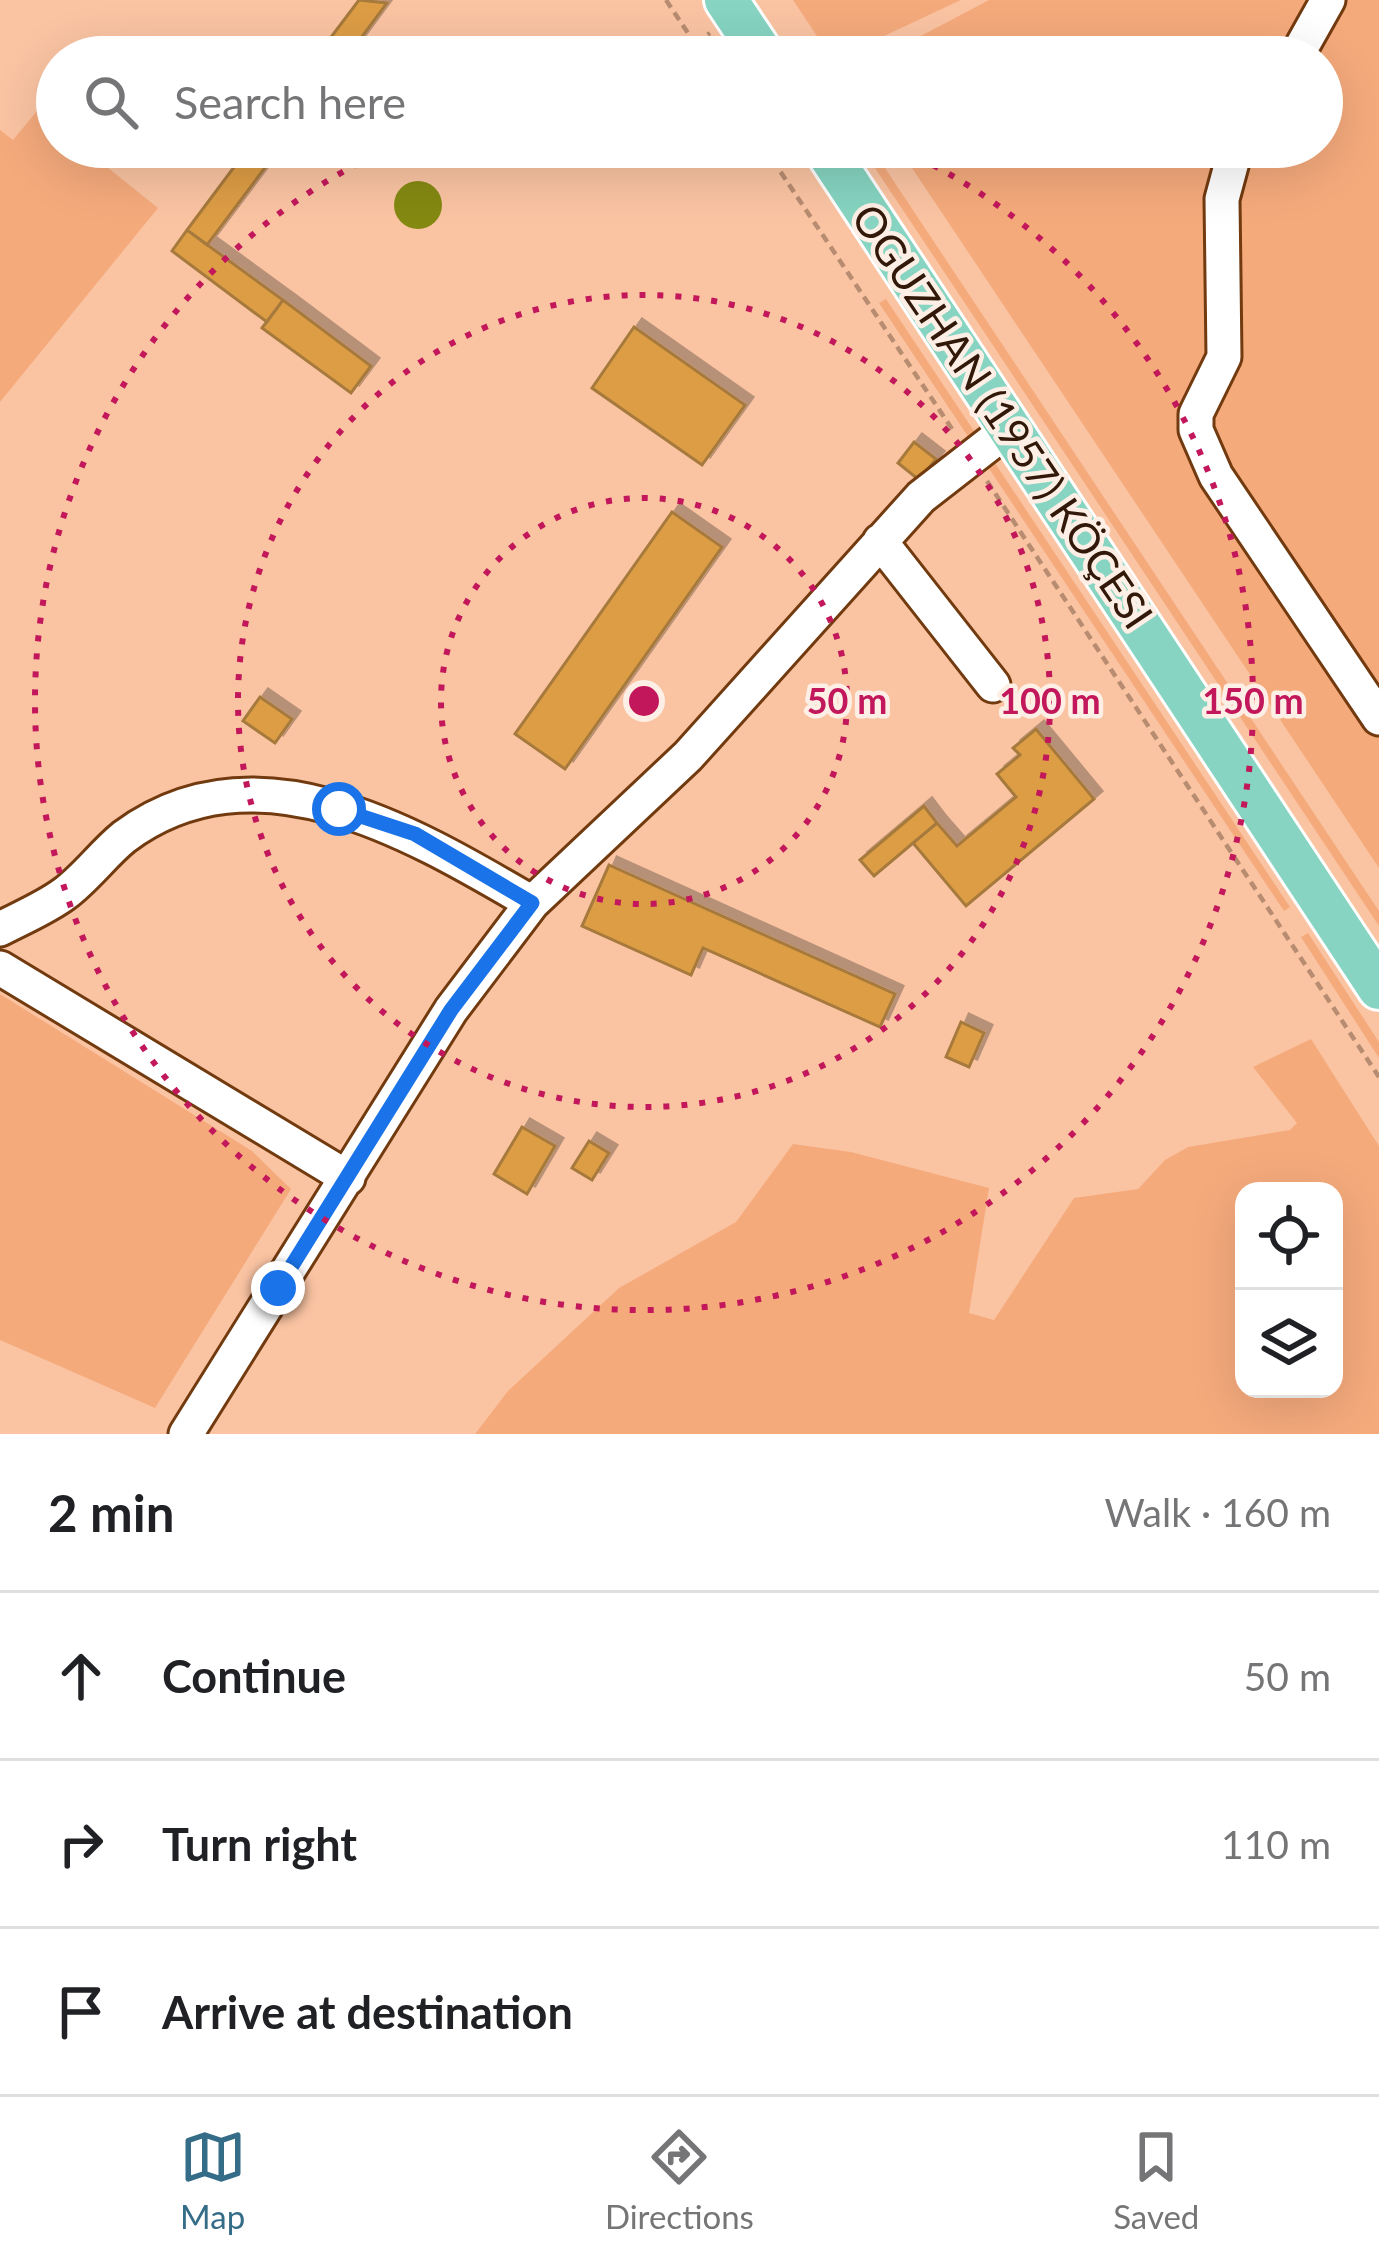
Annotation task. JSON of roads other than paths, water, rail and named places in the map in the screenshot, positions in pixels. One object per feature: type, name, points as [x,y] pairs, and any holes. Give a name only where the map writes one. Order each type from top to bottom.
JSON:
[{"type":"main road","points":[[726,0],[750,36]]},
{"type":"main road","name":"OGUZHAN (1957) KÖÇESI","points":[[838,168],[1379,988]]},
{"type":"lane","points":[[1308,36],[1328,0]]},
{"type":"lane","points":[[1230,168],[1222,199],[1224,357],[1196,413],[1196,430],[1216,476],[1379,718]]},
{"type":"lane","points":[[186,1434],[451,1010],[532,903],[688,756],[941,477],[1011,427]]},
{"type":"lane","points":[[880,541],[993,685]]},
{"type":"lane","points":[[0,929],[64,894],[126,836],[178,811],[234,796],[302,797],[415,834],[532,903]]},
{"type":"lane","points":[[0,968],[348,1178]]}]
